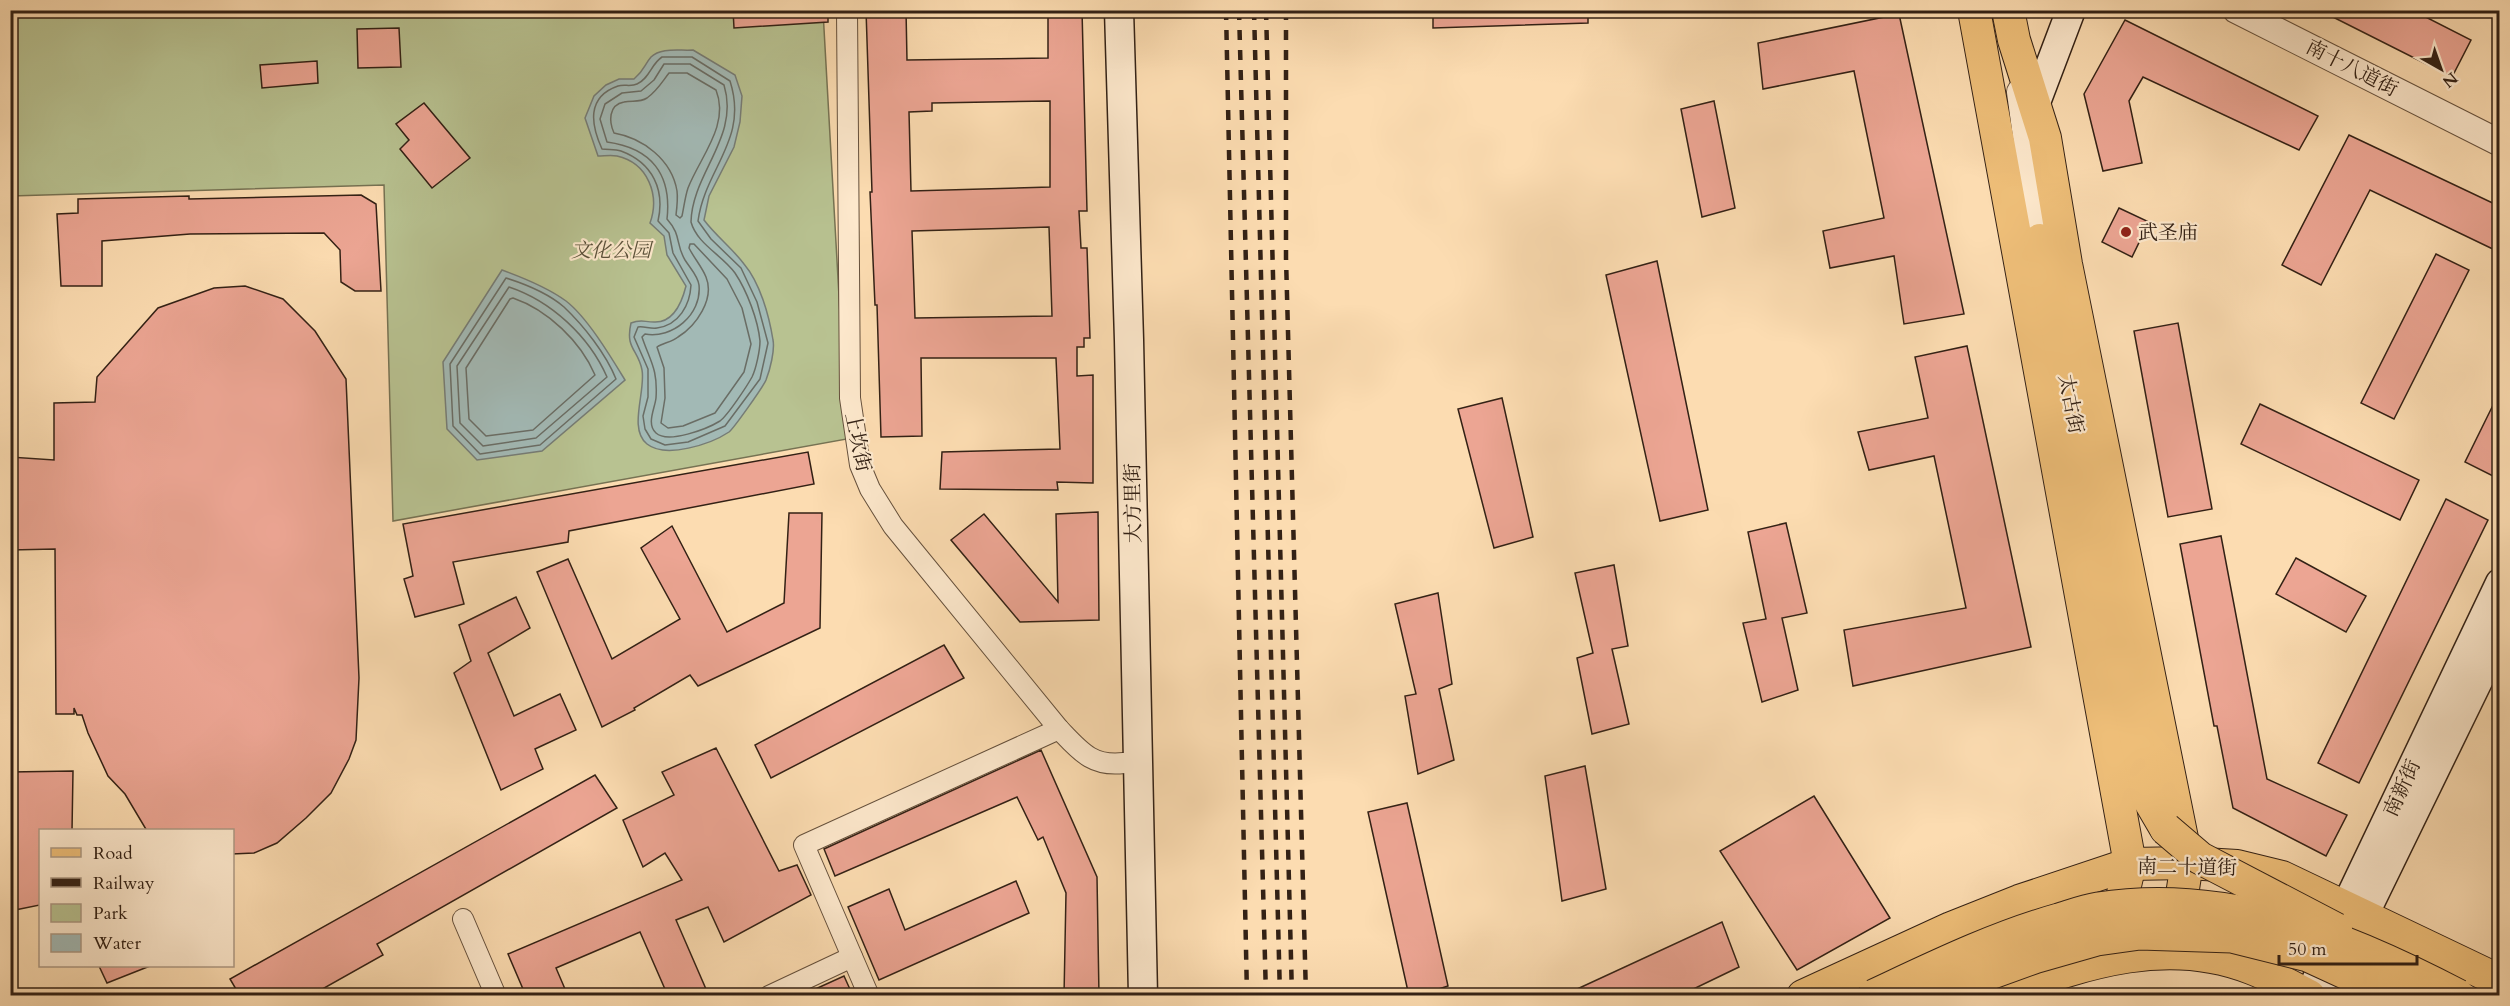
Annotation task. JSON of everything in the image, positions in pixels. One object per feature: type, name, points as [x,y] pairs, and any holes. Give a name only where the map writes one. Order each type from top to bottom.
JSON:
[{"type":"highway","points":[[1874,996],[1969,952],[2036,926],[2097,909],[2182,904],[2232,909],[2282,921],[2368,954],[2445,989]]},
{"type":"highway","points":[[1935,996],[1962,983],[2034,957],[2097,939],[2140,933],[2232,936],[2308,955],[2397,996]]},
{"type":"main road","name":"大方里街","points":[[1106,10],[1124,763],[1127,996]]},
{"type":"main road","name":"大方里街","points":[[1119,10],[1130,375],[1143,996]]},
{"type":"main road","points":[[2035,105],[2071,10]]},
{"type":"main road","name":"太古街","points":[[1978,14],[2130,864]]},
{"type":"main road","name":"太古街","points":[[2011,25],[2045,138],[2069,276],[2187,863]]},
{"type":"main road","name":"太古街","points":[[2040,240],[2149,800],[2166,829],[2200,858],[2445,989]]},
{"type":"main road","name":"南新街","points":[[2333,996],[2355,910],[2499,583]]},
{"type":"main road","name":"南新街","points":[[2309,996],[2499,636]]},
{"type":"main road","points":[[2172,952],[2187,863]]},
{"type":"main road","name":"南二十道街","points":[[1803,996],[1951,928],[2019,901],[2130,864],[2187,863],[2237,866],[2282,877],[2499,981]]},
{"type":"main road","points":[[2108,958],[2130,864]]},
{"type":"main road","points":[[1991,996],[2108,958],[2172,952],[2209,957],[2249,967],[2309,996]]},
{"type":"street","name":"上坎街","points":[[847,10],[850,398],[860,465],[870,489],[893,526],[1059,729],[1084,755],[1107,765],[1124,763]]},
{"type":"street","name":"南十八道街","points":[[2236,10],[2499,142]]},
{"type":"street","name":"太古街","points":[[2011,25],[2040,240]]},
{"type":"street","points":[[869,996],[804,845],[1059,729]]},
{"type":"street","points":[[464,919],[496,996]]},
{"type":"street","points":[[769,996],[852,957]]},
{"type":"green space","name":"文化公园","points":[[10,11],[823,11],[847,439],[393,521],[384,185],[11,196]]},
{"type":"water","points":[[693,50],[735,75],[742,96],[740,122],[734,147],[709,196],[704,220],[739,258],[755,280],[766,310],[773,349],[766,380],[729,432],[700,445],[665,450],[647,444],[641,437],[638,420],[643,379],[640,363],[631,344],[631,323],[667,319],[679,305],[686,286],[667,255],[664,236],[650,223],[653,212],[652,191],[644,173],[628,160],[617,156],[598,156],[585,118],[594,96],[606,85],[619,79],[634,79],[655,54],[665,51]]},
{"type":"water","points":[[502,270],[543,287],[574,308],[598,338],[625,380],[542,451],[477,460],[447,429],[443,362]]},
{"type":"building","points":[[733,10],[828,10],[828,22],[734,28]]},
{"type":"building","points":[[866,10],[906,10],[907,60],[1048,58],[1048,10],[1082,10],[1087,211],[1079,211],[1081,248],[1087,248],[1090,338],[1084,338],[1084,347],[1077,347],[1077,376],[1093,375],[1093,483],[1057,482],[1058,490],[940,489],[942,452],[1060,449],[1056,358],[921,358],[922,436],[881,437],[877,305],[875,305],[870,192],[872,192]],"holes":[[[1050,101],[1050,187],[911,191],[909,112],[932,111],[932,103]],[[1049,227],[1052,316],[915,318],[912,231]]]},
{"type":"building","points":[[1433,10],[1588,10],[1588,23],[1433,28]]},
{"type":"building","points":[[2319,10],[2412,10],[2471,40],[2452,77]]},
{"type":"building","points":[[1899,14],[1964,314],[1904,324],[1894,256],[1830,268],[1823,231],[1884,218],[1854,71],[1763,89],[1758,43]]},
{"type":"building","points":[[2125,20],[2318,116],[2299,150],[2143,77],[2129,101],[2142,163],[2103,171],[2084,94]]},
{"type":"building","points":[[399,28],[401,67],[358,68],[357,29]]},
{"type":"building","points":[[317,61],[318,83],[262,88],[260,65]]},
{"type":"building","points":[[1714,101],[1735,208],[1702,217],[1681,109]]},
{"type":"building","points":[[424,103],[470,158],[432,188],[400,149],[409,140],[396,124]]},
{"type":"building","points":[[2349,135],[2499,206],[2499,252],[2370,190],[2321,285],[2282,265]]},
{"type":"building","points":[[361,195],[376,204],[381,291],[355,291],[341,282],[340,250],[324,233],[190,234],[102,241],[102,286],[61,286],[57,214],[78,213],[78,199]]},
{"type":"building","name":"武圣庙","points":[[2119,208],[2149,222],[2132,257],[2102,242]]},
{"type":"building","points":[[2436,254],[2469,270],[2394,419],[2361,403]]},
{"type":"building","points":[[1657,261],[1708,510],[1660,521],[1606,275]]},
{"type":"building","points":[[245,286],[283,299],[315,331],[346,379],[359,678],[356,740],[331,793],[277,843],[254,853],[234,854],[234,829],[146,829],[125,794],[108,776],[82,715],[77,715],[74,708],[74,714],[56,714],[55,549],[10,550],[10,457],[54,460],[54,403],[95,402],[97,377],[158,308],[214,288]]},
{"type":"building","points":[[2178,323],[2212,509],[2168,517],[2134,331]]},
{"type":"building","points":[[1967,346],[2031,647],[1853,686],[1844,630],[1966,608],[1934,456],[1869,470],[1858,432],[1928,418],[1915,357]]},
{"type":"building","points":[[2499,393],[2499,479],[2465,462]]},
{"type":"building","points":[[1502,398],[1533,537],[1494,548],[1458,409]]},
{"type":"building","points":[[2260,404],[2419,480],[2400,520],[2241,444]]},
{"type":"building","points":[[808,452],[814,484],[569,531],[568,542],[453,562],[464,604],[415,617],[404,579],[413,576],[403,524]]},
{"type":"building","points":[[2446,499],[2488,520],[2359,783],[2318,763]]},
{"type":"building","points":[[1098,512],[1099,620],[1020,622],[951,540],[984,514],[1058,602],[1056,514]]},
{"type":"building","points":[[789,513],[822,513],[820,628],[698,686],[690,675],[634,708],[635,710],[602,727],[537,572],[568,559],[612,659],[680,619],[641,548],[672,526],[727,632],[784,603]]},
{"type":"building","points":[[1786,523],[1807,613],[1782,618],[1798,690],[1762,702],[1743,623],[1766,619],[1748,532]]},
{"type":"building","points":[[2221,536],[2267,779],[2347,815],[2326,856],[2233,808],[2217,726],[2214,726],[2180,544]]},
{"type":"building","points":[[2296,558],[2366,596],[2346,632],[2276,594]]},
{"type":"building","points":[[1614,565],[1628,646],[1612,649],[1629,724],[1592,734],[1577,658],[1593,653],[1575,573]]},
{"type":"building","points":[[1438,593],[1452,684],[1439,689],[1454,760],[1418,774],[1405,696],[1416,694],[1395,604]]},
{"type":"building","points":[[516,597],[530,628],[488,653],[514,716],[560,694],[576,730],[535,749],[543,769],[501,790],[454,673],[471,661],[459,625]]},
{"type":"building","points":[[944,645],[964,678],[771,778],[755,745]]},
{"type":"building","points":[[716,748],[779,871],[797,865],[811,895],[724,942],[708,907],[676,920],[709,996],[668,996],[640,932],[556,968],[568,996],[526,996],[508,954],[682,880],[665,853],[643,867],[623,820],[674,795],[662,772]]},
{"type":"building","points":[[1041,750],[1097,877],[1099,996],[1064,996],[1066,893],[1043,837],[1038,840],[1017,797],[835,876],[824,849]]},
{"type":"building","points":[[1585,766],[1606,889],[1562,901],[1545,776]]},
{"type":"building","points":[[73,771],[72,829],[39,829],[39,905],[10,911],[10,772]]},
{"type":"building","points":[[595,775],[617,808],[377,944],[383,955],[310,996],[240,996],[230,979]]},
{"type":"building","points":[[1814,796],[1890,918],[1797,970],[1720,851]]},
{"type":"building","points":[[1407,803],[1448,986],[1417,996],[1409,996],[1368,812]]},
{"type":"building","points":[[1016,881],[1029,913],[879,980],[848,907],[889,889],[905,930]]},
{"type":"building","points":[[1722,922],[1739,967],[1679,996],[1562,996]]},
{"type":"building","points":[[99,967],[147,967],[107,983]]},
{"type":"building","points":[[844,976],[853,996],[800,996]]},
{"type":"railway","points":[[1226,10],[1247,996]]},
{"type":"railway","points":[[1239,10],[1266,996]]},
{"type":"railway","points":[[1254,10],[1280,996]]},
{"type":"railway","points":[[1266,10],[1292,996]]},
{"type":"railway","points":[[1286,10],[1286,258],[1306,996]]},
{"type":"place","name":"武圣庙","points":[[2126,232]]}]
